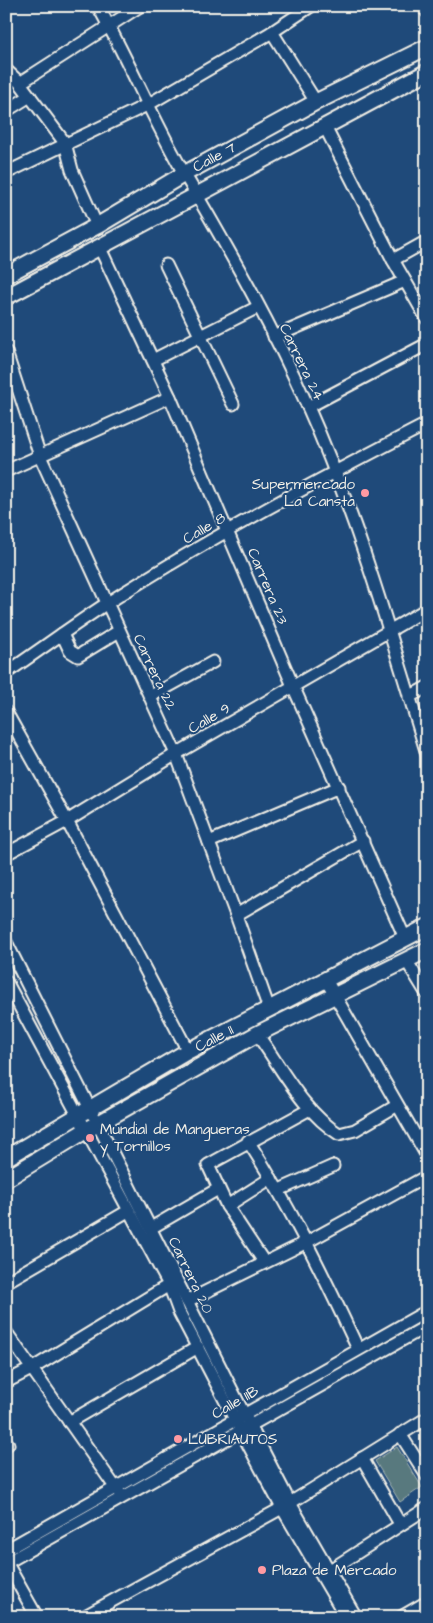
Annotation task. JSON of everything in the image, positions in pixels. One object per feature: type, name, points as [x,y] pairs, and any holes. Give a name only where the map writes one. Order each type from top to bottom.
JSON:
[{"type":"main road","name":"Calle 7","points":[[6,275],[97,226],[184,174],[316,102],[427,47]]},
{"type":"main road","name":"Calle 7","points":[[6,296],[427,72]]},
{"type":"main road","name":"Calle 11","points":[[6,1157],[188,1052],[427,927]]},
{"type":"main road","name":"Calle 11","points":[[6,1179],[257,1034],[334,994],[427,950]]},
{"type":"street","name":"Carrera 24","points":[[98,6],[184,174],[198,195],[274,337],[308,407],[334,471],[390,631],[426,751]]},
{"type":"street","points":[[20,83],[140,6]]},
{"type":"street","points":[[6,173],[149,104],[272,32],[311,6]]},
{"type":"street","points":[[423,6],[427,12]]},
{"type":"street","points":[[272,32],[316,102]]},
{"type":"street","points":[[6,70],[20,83],[65,143],[72,170],[97,226]]},
{"type":"street","points":[[6,111],[30,96]]},
{"type":"street","points":[[325,127],[393,260],[425,313]]},
{"type":"street","points":[[393,260],[427,242]]},
{"type":"street","name":"Carrera 23","points":[[100,246],[170,397],[229,531],[293,686],[405,938]]},
{"type":"street","points":[[166,265],[199,337],[233,404]]},
{"type":"street","points":[[274,337],[405,281]]},
{"type":"street","points":[[153,360],[258,307]]},
{"type":"street","points":[[308,407],[427,344]]},
{"type":"street","name":"Carrera 22","points":[[6,352],[40,456],[176,754],[210,842],[269,1009]]},
{"type":"street","points":[[6,471],[170,397]]},
{"type":"street","name":"Calle 8","points":[[6,673],[106,604],[229,531],[334,471],[427,424]]},
{"type":"street","name":"Calle 9","points":[[6,854],[67,821],[176,754],[427,609]]},
{"type":"street","points":[[62,634],[70,651],[78,656],[119,631]]},
{"type":"street","points":[[151,696],[213,662]]},
{"type":"street","points":[[409,697],[427,687]]},
{"type":"street","points":[[6,712],[67,821],[188,1052]]},
{"type":"street","points":[[210,842],[338,787]]},
{"type":"street","points":[[236,915],[363,841]]},
{"type":"street","name":"Carrera 20","points":[[8,948],[83,1112],[85,1132],[169,1285],[179,1312],[246,1428],[346,1617]]},
{"type":"street","points":[[406,960],[427,994]]},
{"type":"street","points":[[326,980],[396,1106],[427,1156]]},
{"type":"street","name":"Carrera 20","points":[[6,981],[83,1112],[100,1124],[187,1301],[239,1416]]},
{"type":"street","points":[[257,1034],[310,1109],[339,1134],[346,1134],[396,1106]]},
{"type":"street","points":[[264,1262],[227,1206],[208,1165],[248,1141],[310,1109]]},
{"type":"street","points":[[248,1141],[272,1178],[307,1242],[358,1349]]},
{"type":"street","points":[[279,1190],[333,1166]]},
{"type":"street","points":[[187,1301],[307,1242],[427,1176]]},
{"type":"street","points":[[227,1206],[272,1178]]},
{"type":"street","points":[[151,1228],[218,1189]]},
{"type":"street","points":[[6,1282],[128,1212]]},
{"type":"street","points":[[6,1382],[33,1368],[169,1285]]},
{"type":"street","name":"Calle 11B","points":[[6,1563],[239,1416],[427,1311]]},
{"type":"street","name":"Calle 11B","points":[[6,1550],[246,1428],[427,1326]]},
{"type":"street","points":[[6,1332],[120,1492]]},
{"type":"street","points":[[69,1422],[198,1347]]},
{"type":"street","points":[[83,1617],[286,1505],[427,1418]]},
{"type":"street","points":[[400,1434],[427,1476]]},
{"type":"street","points":[[362,1458],[400,1524]]},
{"type":"street","name":"Carrera 20","points":[[286,1505],[330,1570],[356,1617]]},
{"type":"street","points":[[330,1570],[427,1508]]},
{"type":"street","points":[[6,1563],[37,1617]]},
{"type":"street","points":[[401,1617],[427,1602]]},
{"type":"green space","points":[[397,1447],[422,1487],[400,1502],[375,1461]]},
{"type":"place","name":"Supermercado La Cansta","points":[[365,493]]},
{"type":"place","name":"Mundial de Mangueras y Tornillos","points":[[90,1138]]},
{"type":"place","name":"LUBRIAUTOS","points":[[178,1439]]},
{"type":"place","name":"Plaza de Mercado","points":[[262,1570]]}]
